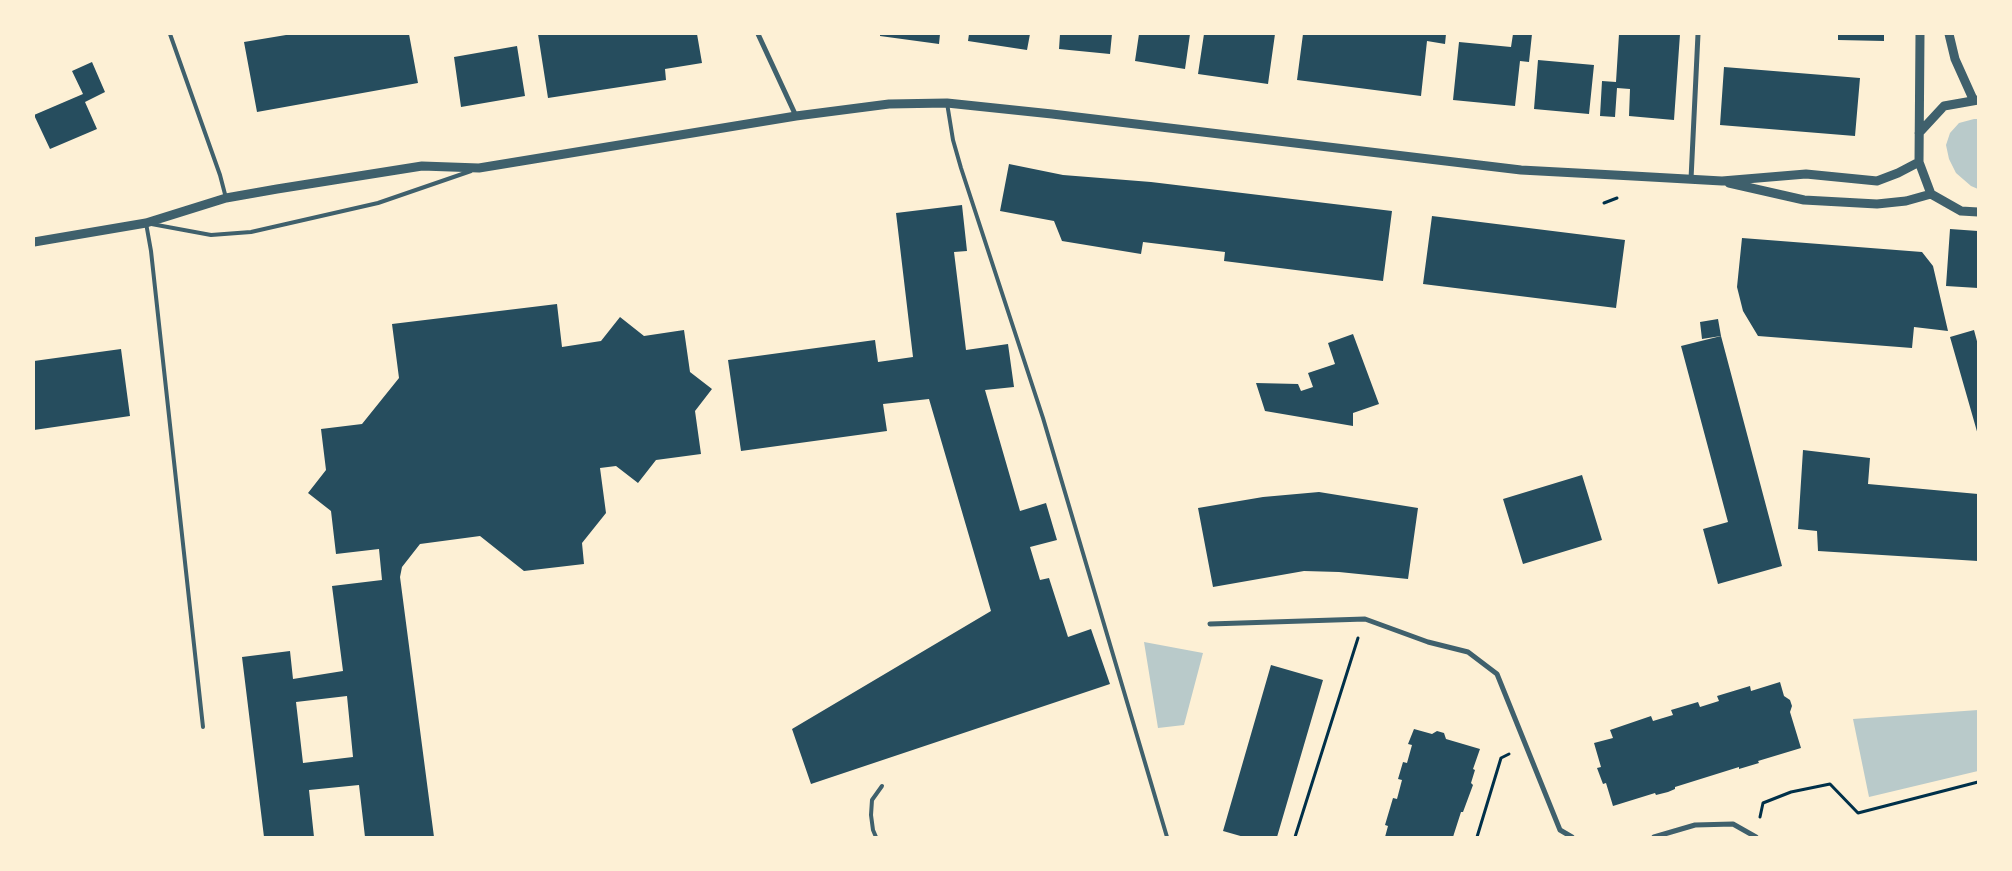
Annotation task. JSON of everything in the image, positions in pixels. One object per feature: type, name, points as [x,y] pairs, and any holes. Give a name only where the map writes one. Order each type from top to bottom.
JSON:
[{"type":"street","points":[[758,34],[796,116]]},
{"type":"street","points":[[1691,179],[1698,34]]},
{"type":"street","points":[[1920,34],[1919,162],[1931,194],[1961,211],[1978,212]]},
{"type":"street","points":[[1919,133],[1944,106],[1976,100],[1955,59],[1949,34]]},
{"type":"street","points":[[34,242],[146,223],[226,198],[422,166],[479,168],[796,116],[882,104],[947,103],[1521,170],[1722,182],[1804,200],[1877,204],[1906,202],[1931,194]]},
{"type":"street","points":[[1722,182],[1806,174],[1877,181],[1919,162]]},
{"type":"street","points":[[1210,624],[1365,619],[1428,642],[1468,652],[1497,674],[1560,830],[1572,837]]},
{"type":"street","points":[[1654,837],[1696,825],[1733,824],[1756,837]]},
{"type":"lane","points":[[170,34],[220,175],[226,198]]},
{"type":"lane","points":[[947,103],[953,140],[961,168],[1043,418],[1168,837]]},
{"type":"lane","points":[[203,727],[151,251],[146,223],[211,235],[251,232],[378,202],[479,168]]},
{"type":"lane","points":[[876,837],[871,815],[872,800],[882,786]]},
{"type":"path","points":[[1295,837],[1365,619]]},
{"type":"path","points":[[1477,837],[1501,758],[1526,746]]},
{"type":"path","points":[[1756,837],[1763,803],[1791,792],[1830,784],[1858,812],[1978,782]]},
{"type":"shaded area","points":[[1978,119],[1978,189],[1971,186],[1956,173],[1949,159],[1946,145],[1950,133],[1959,123]]},
{"type":"shaded area","points":[[1144,642],[1203,653],[1184,725],[1158,728]]},
{"type":"shaded area","points":[[1978,710],[1978,771],[1869,797],[1853,719]]},
{"type":"building","points":[[292,34],[409,34],[418,83],[257,112],[244,42]]},
{"type":"building","points":[[538,34],[697,34],[702,63],[665,69],[666,80],[548,98]]},
{"type":"building","points":[[880,34],[940,34],[939,44],[880,36]]},
{"type":"building","points":[[969,34],[1030,34],[1027,50],[968,41]]},
{"type":"building","points":[[1060,34],[1112,34],[1110,54],[1059,49]]},
{"type":"building","points":[[1139,34],[1190,34],[1185,69],[1135,61]]},
{"type":"building","points":[[1204,34],[1275,34],[1268,84],[1198,74]]},
{"type":"building","points":[[1303,34],[1446,34],[1445,44],[1427,41],[1421,96],[1297,80]]},
{"type":"building","points":[[1513,34],[1532,34],[1529,62],[1520,61],[1515,106],[1453,100],[1459,42],[1511,47]]},
{"type":"building","points":[[1619,34],[1680,34],[1674,120],[1629,116],[1630,89],[1617,88],[1615,117],[1600,116],[1602,81],[1616,82]]},
{"type":"building","points":[[1838,34],[1884,34],[1884,41],[1838,40]]},
{"type":"building","points":[[517,46],[525,96],[461,107],[454,57]]},
{"type":"building","points":[[1538,60],[1594,65],[1589,114],[1534,109]]},
{"type":"building","points":[[92,62],[105,92],[85,102],[97,129],[50,149],[34,115],[83,94],[72,71]]},
{"type":"building","points":[[1724,67],[1860,78],[1855,136],[1720,125]]},
{"type":"building","points":[[1009,164],[1063,175],[1151,182],[1392,211],[1383,281],[1224,261],[1225,252],[1143,242],[1141,254],[1062,241],[1054,221],[1000,211]]},
{"type":"building","points":[[962,205],[967,251],[954,252],[966,350],[1008,344],[1014,387],[985,390],[1020,511],[1046,503],[1057,540],[1030,547],[1040,580],[1049,578],[1068,637],[1091,629],[1110,684],[811,784],[792,729],[991,611],[929,399],[883,404],[887,431],[741,451],[728,360],[875,340],[878,362],[913,357],[896,213]]},
{"type":"building","points":[[1432,216],[1625,240],[1616,308],[1423,284]]},
{"type":"building","points":[[1950,229],[1978,231],[1978,288],[1946,286]]},
{"type":"building","points":[[1742,238],[1922,252],[1933,266],[1948,331],[1914,327],[1912,348],[1758,336],[1743,311],[1737,287]]},
{"type":"building","points":[[557,304],[562,347],[601,341],[620,317],[644,336],[684,330],[690,372],[712,389],[695,411],[701,454],[656,460],[638,483],[616,466],[600,468],[606,513],[582,543],[584,564],[524,571],[480,536],[420,544],[402,567],[400,577],[434,837],[365,837],[359,785],[309,790],[314,837],[264,837],[242,657],[290,651],[293,679],[343,671],[332,586],[382,580],[379,549],[336,554],[331,511],[308,493],[326,470],[321,429],[362,424],[399,378],[392,324]],"holes":[[[347,696],[353,757],[303,763],[296,702]]]},
{"type":"building","points":[[1718,319],[1721,336],[1702,339],[1700,322]]},
{"type":"building","points":[[1974,330],[1978,345],[1978,435],[1950,337]]},
{"type":"building","points":[[1353,334],[1379,404],[1353,413],[1353,426],[1265,411],[1256,383],[1298,384],[1301,391],[1313,387],[1308,373],[1335,364],[1328,343]]},
{"type":"building","points":[[1721,336],[1782,566],[1718,584],[1703,529],[1728,522],[1681,346]]},
{"type":"building","points":[[121,349],[130,416],[34,430],[34,361]]},
{"type":"building","points":[[1803,450],[1870,458],[1868,484],[1978,494],[1978,561],[1818,551],[1817,531],[1798,529]]},
{"type":"building","points":[[1582,475],[1602,540],[1523,564],[1503,499]]},
{"type":"building","points":[[1319,492],[1418,508],[1408,579],[1339,572],[1304,571],[1213,587],[1198,508],[1263,497]]},
{"type":"building","points":[[1271,665],[1323,680],[1277,837],[1244,837],[1223,831]]},
{"type":"building","points":[[1780,682],[1784,696],[1790,700],[1792,706],[1790,712],[1801,748],[1758,761],[1759,763],[1739,769],[1739,767],[1675,787],[1675,789],[1668,792],[1656,795],[1655,793],[1613,806],[1606,783],[1603,784],[1597,768],[1601,767],[1594,743],[1613,738],[1610,730],[1651,716],[1653,721],[1673,715],[1671,710],[1698,702],[1700,707],[1719,701],[1717,696],[1750,686],[1751,691]]},
{"type":"building","points":[[1414,729],[1432,734],[1437,731],[1444,733],[1446,739],[1480,749],[1473,769],[1475,770],[1471,783],[1473,785],[1463,812],[1461,812],[1453,837],[1385,837],[1388,826],[1385,825],[1393,798],[1397,799],[1402,780],[1398,779],[1403,762],[1407,763],[1412,745],[1408,744]]}]
